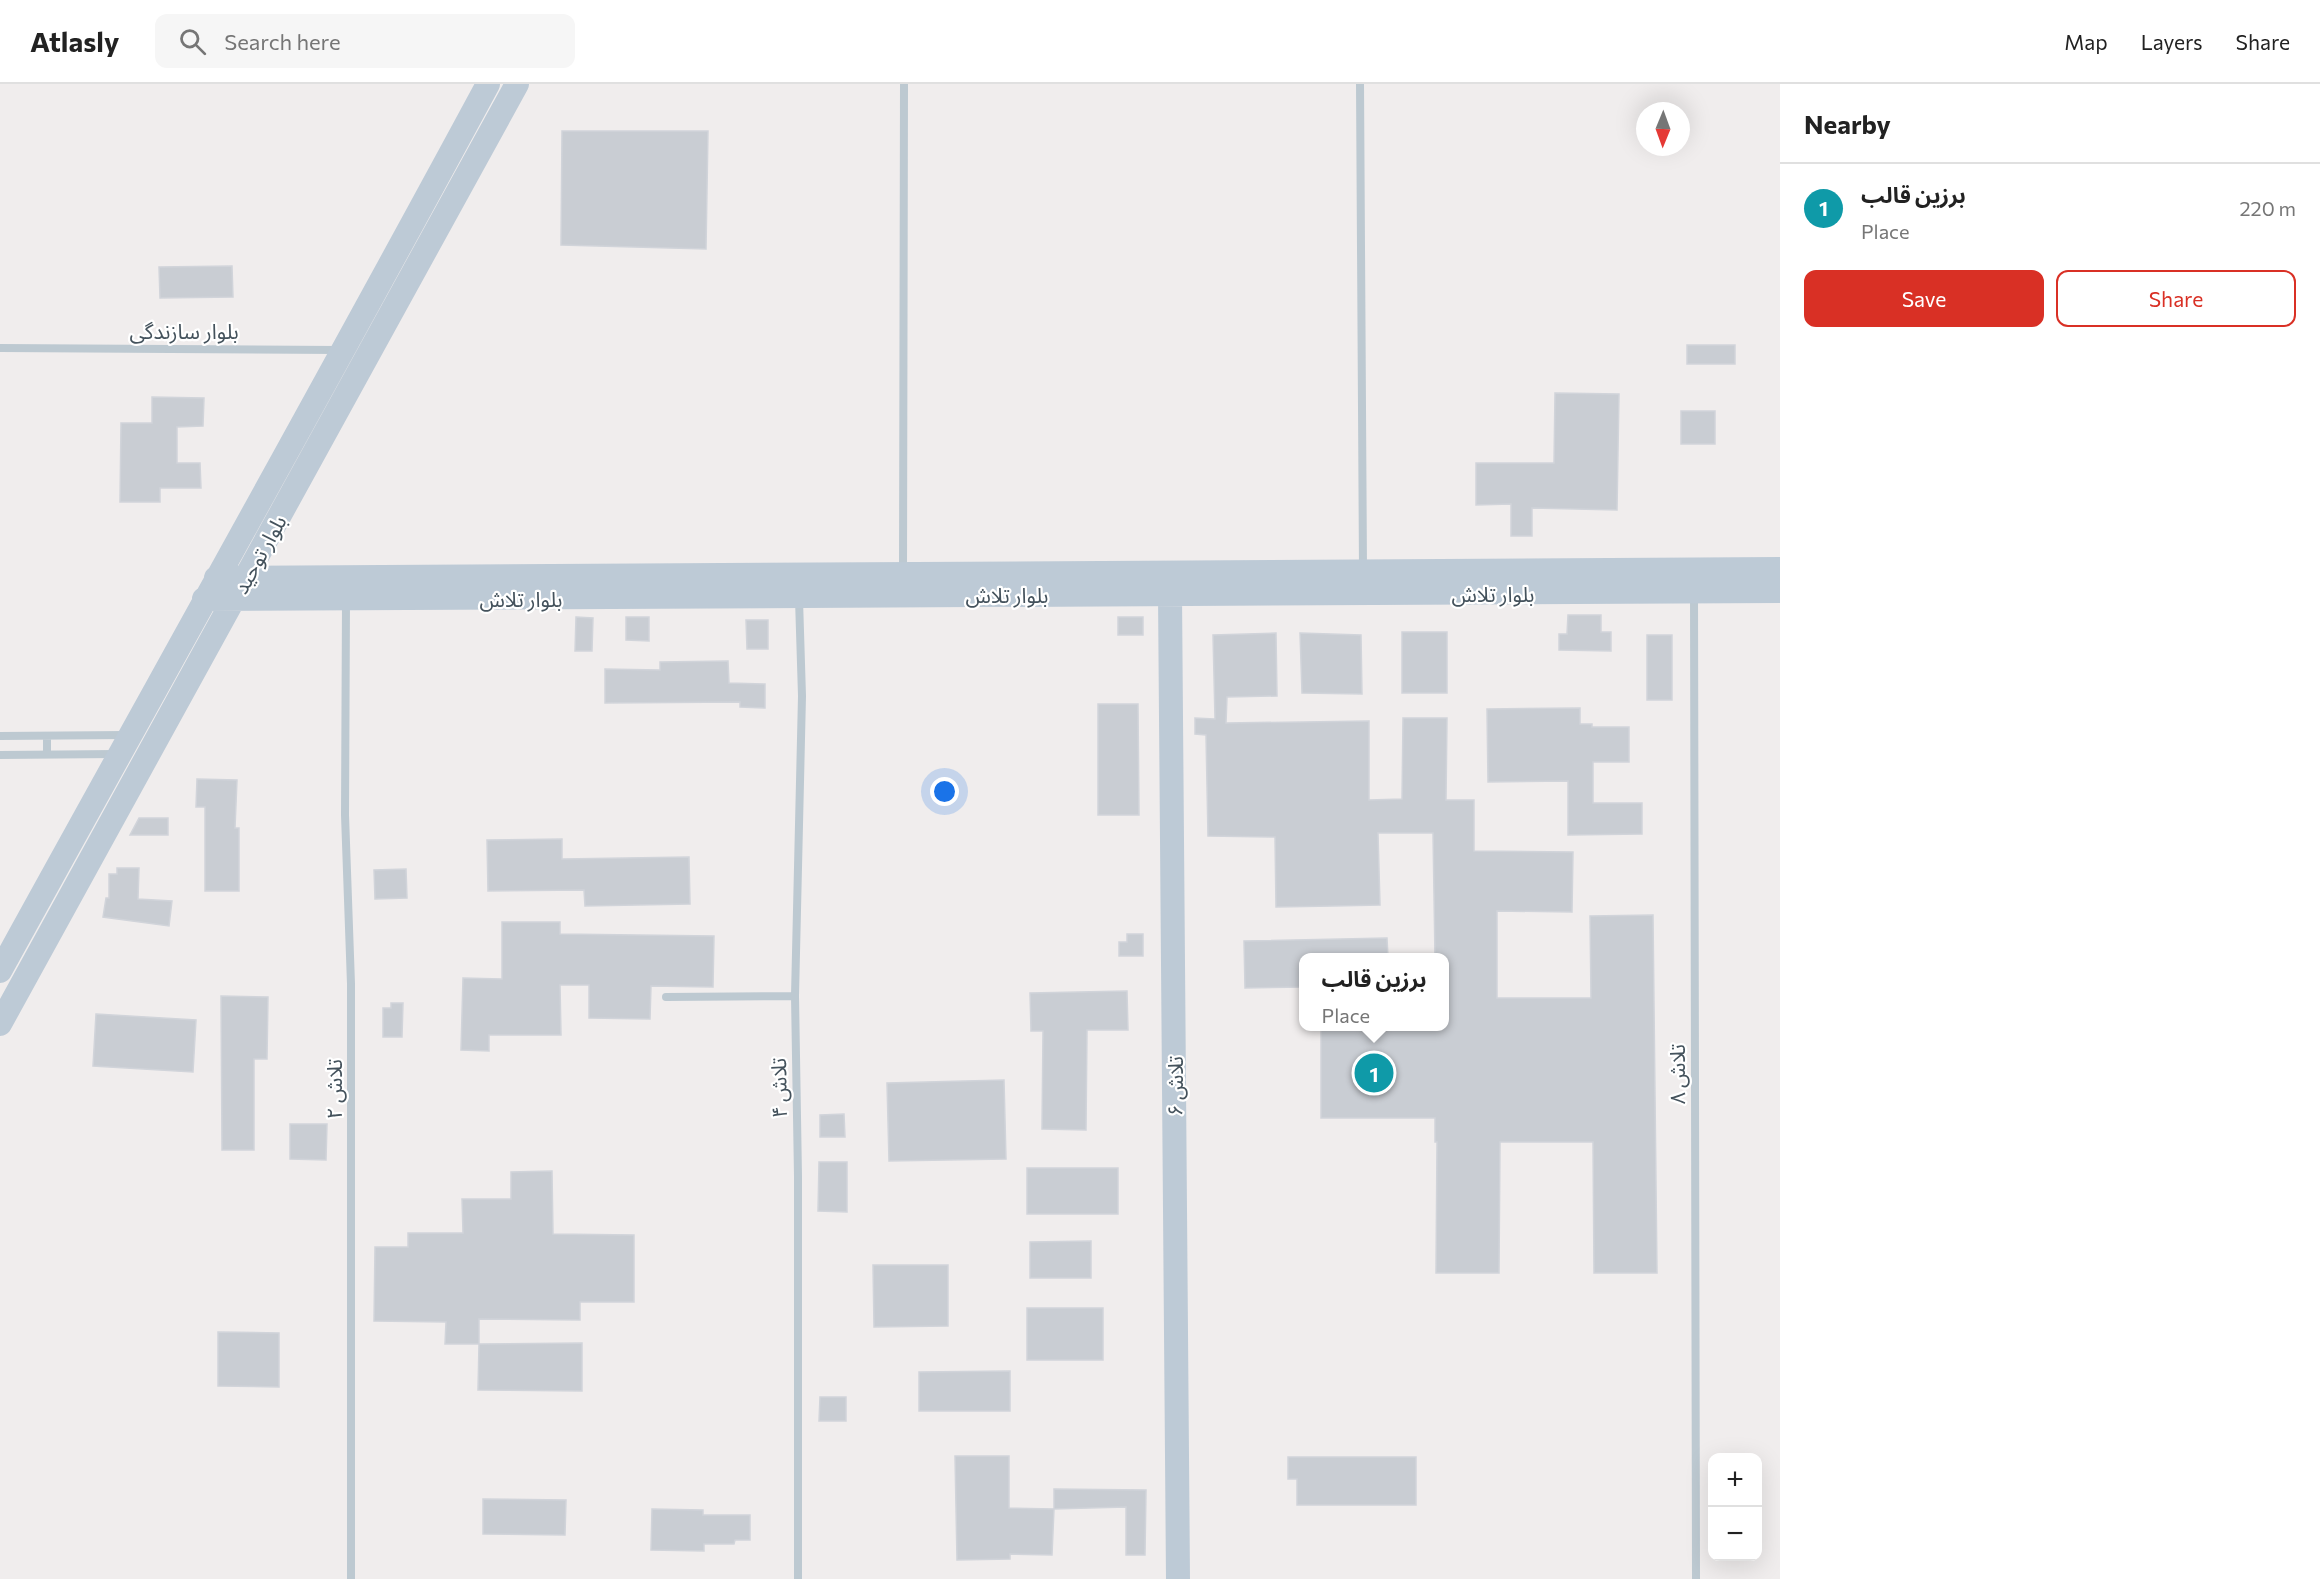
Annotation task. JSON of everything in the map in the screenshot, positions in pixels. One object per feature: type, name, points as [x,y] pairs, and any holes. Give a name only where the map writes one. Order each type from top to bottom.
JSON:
[{"type":"street","name":"بلوار توحید","points":[[0,970],[204,599],[345,351],[488,84]]},
{"type":"street","name":"بلوار توحید","points":[[0,1024],[517,84]]},
{"type":"street","name":"بلوار تلاش","points":[[903,584],[1170,594],[1694,581],[1780,569]]},
{"type":"street","name":"بلوار تلاش","points":[[204,599],[234,600],[282,589],[903,584],[1363,572],[1694,581],[1780,591]]},
{"type":"street","name":"بلوار تلاش","points":[[216,578],[246,578],[282,589],[346,599],[800,585]]},
{"type":"street","name":"تلاش ۶","points":[[1170,594],[1178,1579]]},
{"type":"lane","points":[[903,584],[904,84]]},
{"type":"lane","points":[[1360,84],[1363,572]]},
{"type":"lane","name":"بلوار سازندگی","points":[[0,348],[345,351]]},
{"type":"lane","points":[[345,351],[365,363]]},
{"type":"lane","name":"تلاش ۸","points":[[1694,581],[1696,1579]]},
{"type":"lane","name":"تلاش ۴","points":[[798,1579],[798,1176],[795,996],[801,696],[800,585]]},
{"type":"lane","name":"تلاش ۲","points":[[346,599],[345,815],[351,984],[351,1579]]},
{"type":"lane","points":[[0,736],[47,736],[124,745]]},
{"type":"lane","points":[[47,736],[47,754]]},
{"type":"lane","points":[[0,754],[47,754],[124,745]]},
{"type":"lane","points":[[666,997],[795,996]]},
{"type":"building","points":[[562,131],[708,131],[706,249],[561,245]]},
{"type":"building","points":[[232,266],[233,297],[160,298],[159,267]]},
{"type":"building","points":[[1687,345],[1735,345],[1735,364],[1687,364]]},
{"type":"building","points":[[1555,393],[1619,394],[1617,510],[1532,508],[1532,536],[1511,536],[1511,504],[1476,505],[1476,463],[1554,463]]},
{"type":"building","points":[[152,397],[204,398],[203,426],[177,427],[177,463],[200,463],[201,488],[160,488],[160,502],[120,502],[121,423],[152,423]]},
{"type":"building","points":[[1681,411],[1715,411],[1715,444],[1681,444]]},
{"type":"building","points":[[1568,615],[1601,615],[1601,632],[1611,632],[1611,651],[1559,650],[1559,634],[1567,634]]},
{"type":"building","points":[[576,617],[593,618],[592,651],[575,651]]},
{"type":"building","points":[[626,617],[649,617],[649,641],[626,640]]},
{"type":"building","points":[[1118,617],[1143,617],[1143,635],[1118,635]]},
{"type":"building","points":[[746,620],[768,620],[768,649],[747,649]]},
{"type":"building","points":[[1402,632],[1447,632],[1447,693],[1402,693]]},
{"type":"building","points":[[1276,633],[1277,696],[1227,697],[1226,723],[1369,721],[1369,800],[1402,799],[1403,718],[1447,718],[1446,800],[1474,800],[1474,851],[1573,852],[1572,912],[1497,911],[1497,998],[1591,998],[1590,916],[1653,915],[1657,1273],[1594,1273],[1593,1142],[1500,1142],[1499,1273],[1436,1273],[1437,1142],[1435,1142],[1435,1118],[1321,1118],[1321,1031],[1449,1031],[1449,953],[1435,953],[1433,833],[1378,833],[1380,905],[1276,907],[1275,837],[1208,836],[1206,735],[1195,734],[1195,718],[1215,719],[1213,635]]},
{"type":"building","points":[[1300,633],[1361,635],[1362,694],[1302,693]]},
{"type":"building","points":[[1647,635],[1672,635],[1672,700],[1647,700]]},
{"type":"building","points":[[728,661],[729,683],[765,684],[765,708],[740,707],[740,702],[605,703],[605,669],[660,670],[660,662]]},
{"type":"building","points":[[1098,704],[1138,704],[1139,815],[1098,815]]},
{"type":"building","points":[[1580,708],[1580,724],[1592,724],[1592,727],[1629,727],[1629,762],[1593,762],[1593,803],[1642,803],[1642,834],[1568,835],[1568,781],[1488,782],[1487,709]]},
{"type":"building","points":[[197,779],[237,780],[235,828],[239,828],[239,891],[205,891],[205,807],[196,807]]},
{"type":"building","points":[[139,818],[168,818],[168,835],[130,835]]},
{"type":"building","points":[[562,839],[562,859],[689,857],[690,904],[585,906],[584,890],[488,891],[487,840]]},
{"type":"building","points":[[117,868],[139,868],[138,899],[172,901],[169,926],[103,917],[106,898],[109,898],[109,874],[117,874]]},
{"type":"building","points":[[406,869],[407,898],[375,899],[374,870]]},
{"type":"building","points":[[502,922],[560,922],[560,934],[714,936],[713,987],[651,986],[650,1019],[589,1018],[589,985],[560,985],[561,1035],[489,1035],[489,1051],[461,1050],[463,978],[502,979]]},
{"type":"building","points":[[1127,934],[1143,934],[1143,956],[1119,956],[1119,942],[1127,942]]},
{"type":"building","points":[[1387,938],[1388,953],[1299,953],[1299,987],[1245,988],[1244,941]]},
{"type":"building","points":[[1127,991],[1128,1030],[1087,1030],[1086,1130],[1042,1129],[1043,1031],[1031,1031],[1030,993]]},
{"type":"building","points":[[221,996],[268,997],[267,1059],[254,1059],[254,1150],[222,1150]]},
{"type":"building","points":[[391,1003],[403,1003],[402,1037],[383,1037],[383,1008],[391,1008]]},
{"type":"building","points":[[96,1014],[196,1020],[193,1072],[93,1066]]},
{"type":"building","points":[[1004,1080],[1006,1159],[889,1161],[887,1083]]},
{"type":"building","points":[[844,1114],[845,1137],[820,1137],[820,1115]]},
{"type":"building","points":[[290,1124],[327,1124],[326,1160],[290,1159]]},
{"type":"building","points":[[819,1162],[847,1162],[847,1212],[818,1211]]},
{"type":"building","points":[[1027,1168],[1118,1168],[1118,1214],[1027,1214]]},
{"type":"building","points":[[552,1171],[553,1234],[634,1235],[634,1302],[580,1302],[580,1320],[479,1319],[479,1344],[445,1344],[446,1322],[374,1321],[375,1247],[408,1247],[408,1233],[463,1233],[462,1199],[511,1199],[511,1172]]},
{"type":"building","points":[[1091,1241],[1091,1278],[1030,1278],[1030,1242]]},
{"type":"building","points":[[873,1265],[948,1265],[948,1326],[874,1327]]},
{"type":"building","points":[[1027,1308],[1103,1308],[1103,1360],[1027,1360]]},
{"type":"building","points":[[218,1332],[279,1333],[279,1387],[218,1386]]},
{"type":"building","points":[[582,1343],[582,1391],[478,1390],[479,1344]]},
{"type":"building","points":[[1010,1371],[1010,1411],[919,1411],[919,1372]]},
{"type":"building","points":[[820,1397],[846,1397],[846,1421],[819,1421]]},
{"type":"building","points":[[955,1456],[1009,1456],[1009,1508],[1054,1509],[1052,1555],[1010,1554],[1010,1559],[957,1560]]},
{"type":"building","points":[[1288,1457],[1416,1457],[1416,1505],[1297,1505],[1297,1479],[1288,1479]]},
{"type":"building","points":[[1054,1489],[1146,1490],[1145,1555],[1126,1555],[1126,1507],[1054,1509]]},
{"type":"building","points":[[483,1499],[566,1500],[565,1535],[483,1534]]},
{"type":"building","points":[[652,1509],[703,1510],[703,1515],[750,1515],[750,1540],[735,1540],[734,1544],[704,1544],[704,1551],[651,1550]]},
{"type":"place","name":"برزین قالب","points":[[1374,1073]]}]
